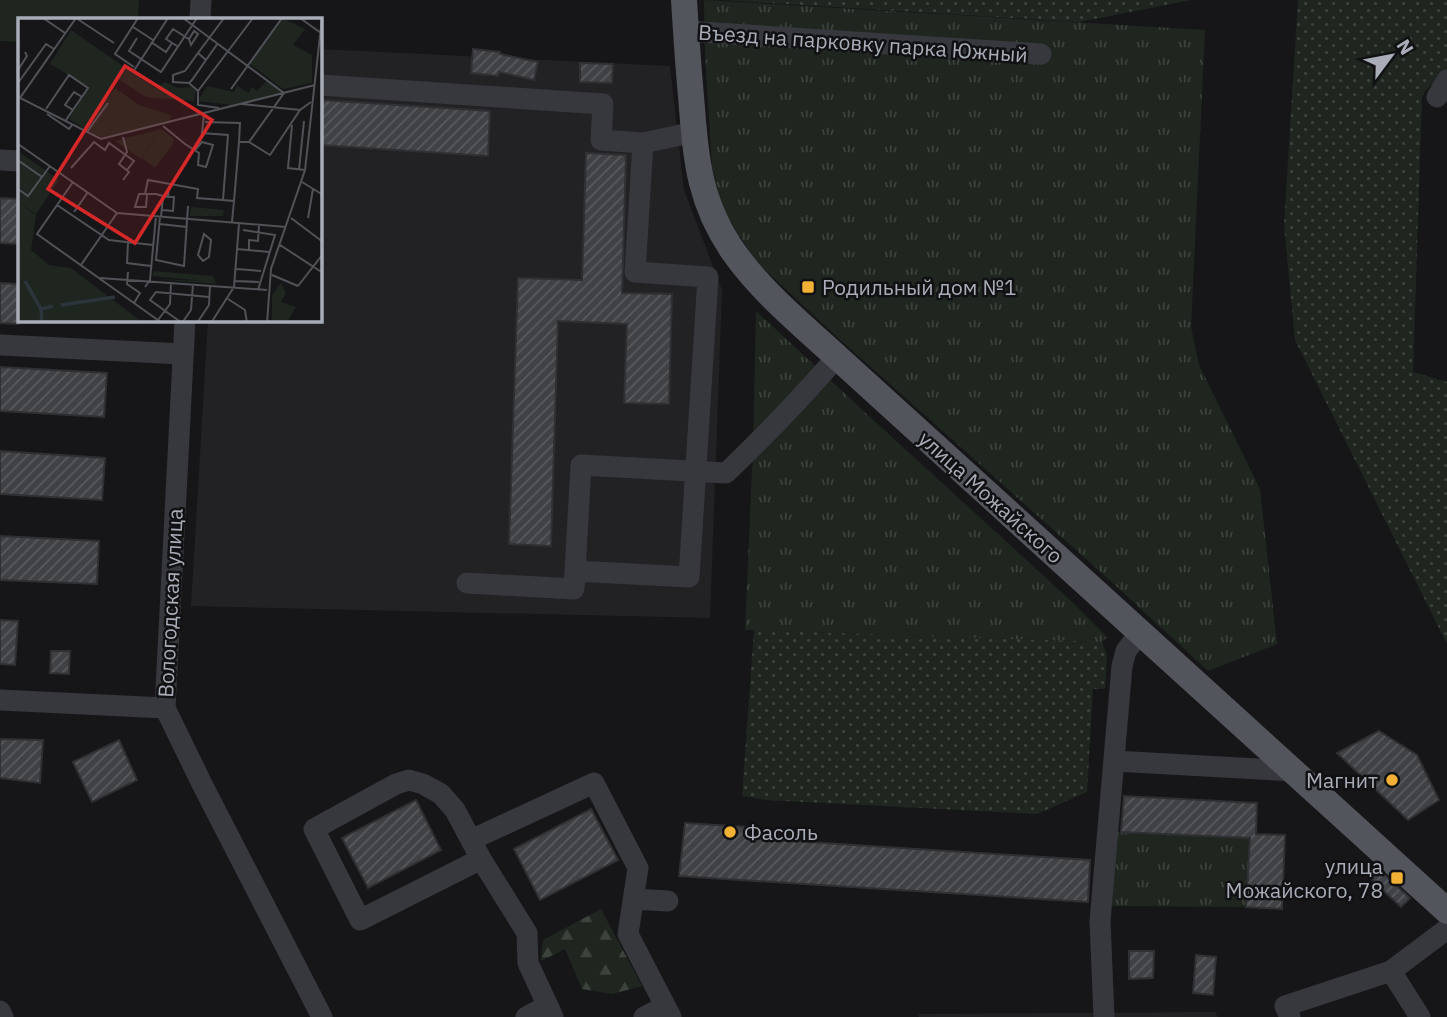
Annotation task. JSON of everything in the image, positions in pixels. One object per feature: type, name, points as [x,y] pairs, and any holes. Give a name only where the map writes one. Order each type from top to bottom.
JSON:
[{"type":"main road","name":"улица Можайского","points":[[684,0],[698,172],[712,214],[727,241],[763,288],[1139,634],[1447,911]]},
{"type":"street","points":[[200,18],[201,0]]},
{"type":"street","name":"Въезд на парковку парка Южный","points":[[685,31],[1041,54]]},
{"type":"street","points":[[322,85],[603,104],[601,140],[643,143],[694,134]]},
{"type":"street","points":[[575,570],[689,577],[708,277],[635,272],[643,143]]},
{"type":"street","points":[[0,160],[18,161]]},
{"type":"street","name":"Вологодская улица","points":[[185,322],[165,708],[323,1017]]},
{"type":"street","points":[[0,345],[183,354]]},
{"type":"street","points":[[467,583],[574,589],[581,465],[726,473],[837,357]]},
{"type":"street","points":[[1104,1017],[1100,921],[1122,666],[1126,651],[1139,634]]},
{"type":"street","points":[[0,700],[165,708]]},
{"type":"street","points":[[1114,761],[1293,771]]},
{"type":"street","points":[[526,1017],[550,1011],[528,963],[527,933],[476,850],[455,810],[441,794],[423,783],[409,780],[396,784],[314,829],[360,920],[476,850],[594,783],[638,868],[628,933],[668,1012],[644,1017]]},
{"type":"street","points":[[634,899],[668,901]]},
{"type":"street","points":[[1290,1017],[1285,1006],[1391,971],[1447,929]]},
{"type":"street","points":[[1391,971],[1420,1017]]},
{"type":"street","points":[[0,1011],[3,1017]]},
{"type":"shaded area","points":[[322,49],[670,66],[684,190],[722,290],[710,618],[191,606],[208,322],[322,322]]},
{"type":"shaded area","points":[[1215,1012],[1218,1017],[919,1017],[919,1014]]},
{"type":"green space","points":[[0,0],[139,0],[138,18],[18,18],[18,42],[0,41]]},
{"type":"green space","points":[[704,0],[1205,30],[1191,327],[1199,365],[1260,489],[1277,644],[1208,671],[764,269],[728,217],[720,201],[712,166]]},
{"type":"green space","points":[[722,0],[1191,0],[1079,22]]},
{"type":"green space","points":[[1298,0],[1447,0],[1447,70],[1422,97],[1413,372],[1447,382],[1447,644],[1295,340],[1284,225]]},
{"type":"green space","points":[[756,311],[1107,637],[1102,642],[745,630]]},
{"type":"green space","points":[[754,630],[1102,642],[1107,655],[1105,689],[1093,689],[1087,792],[1037,814],[766,800],[742,796]]},
{"type":"green space","points":[[1114,832],[1250,838],[1246,907],[1111,906]]},
{"type":"green space","points":[[601,909],[642,986],[612,994],[582,989],[565,949],[541,961],[543,940]]},
{"type":"building","points":[[473,49],[500,52],[538,62],[534,80],[499,72],[498,76],[471,73]]},
{"type":"building","points":[[580,63],[613,64],[612,83],[580,82]]},
{"type":"building","points":[[322,100],[490,111],[488,156],[322,145]]},
{"type":"building","points":[[586,153],[626,155],[622,293],[672,294],[669,404],[624,403],[627,324],[558,321],[551,546],[509,544],[518,278],[582,280]]},
{"type":"building","points":[[0,198],[18,199],[18,244],[0,243]]},
{"type":"building","points":[[0,283],[18,284],[19,324],[0,323]]},
{"type":"building","points":[[0,367],[107,373],[104,417],[0,411]]},
{"type":"building","points":[[0,451],[105,458],[102,500],[0,494]]},
{"type":"building","points":[[0,536],[99,541],[97,584],[0,580]]},
{"type":"building","points":[[0,620],[18,621],[15,665],[0,664]]},
{"type":"building","points":[[51,651],[70,651],[69,674],[50,673]]},
{"type":"building","points":[[1379,731],[1417,755],[1439,800],[1408,820],[1337,753]]},
{"type":"building","points":[[0,739],[43,740],[40,783],[0,778]]},
{"type":"building","points":[[119,740],[137,780],[92,802],[73,762]]},
{"type":"building","points":[[1124,796],[1257,803],[1256,834],[1285,835],[1282,909],[1246,907],[1250,838],[1121,832]]},
{"type":"building","points":[[416,800],[441,850],[368,888],[342,838]]},
{"type":"building","points":[[591,809],[618,860],[540,900],[514,849]]},
{"type":"building","points":[[685,823],[747,827],[746,838],[1090,860],[1088,902],[679,876]]},
{"type":"building","points":[[1377,868],[1410,898],[1401,907],[1369,877]]},
{"type":"building","points":[[1129,951],[1154,951],[1153,978],[1129,979]]},
{"type":"building","points":[[1196,955],[1216,957],[1213,995],[1193,993]]},
{"type":"place","name":"Родильный дом №1","points":[[808,287]]},
{"type":"place","name":"Магнит","points":[[1392,780]]},
{"type":"place","name":"Фасоль","points":[[730,832]]},
{"type":"place","name":"улица Можайского, 78","points":[[1397,878]]}]
